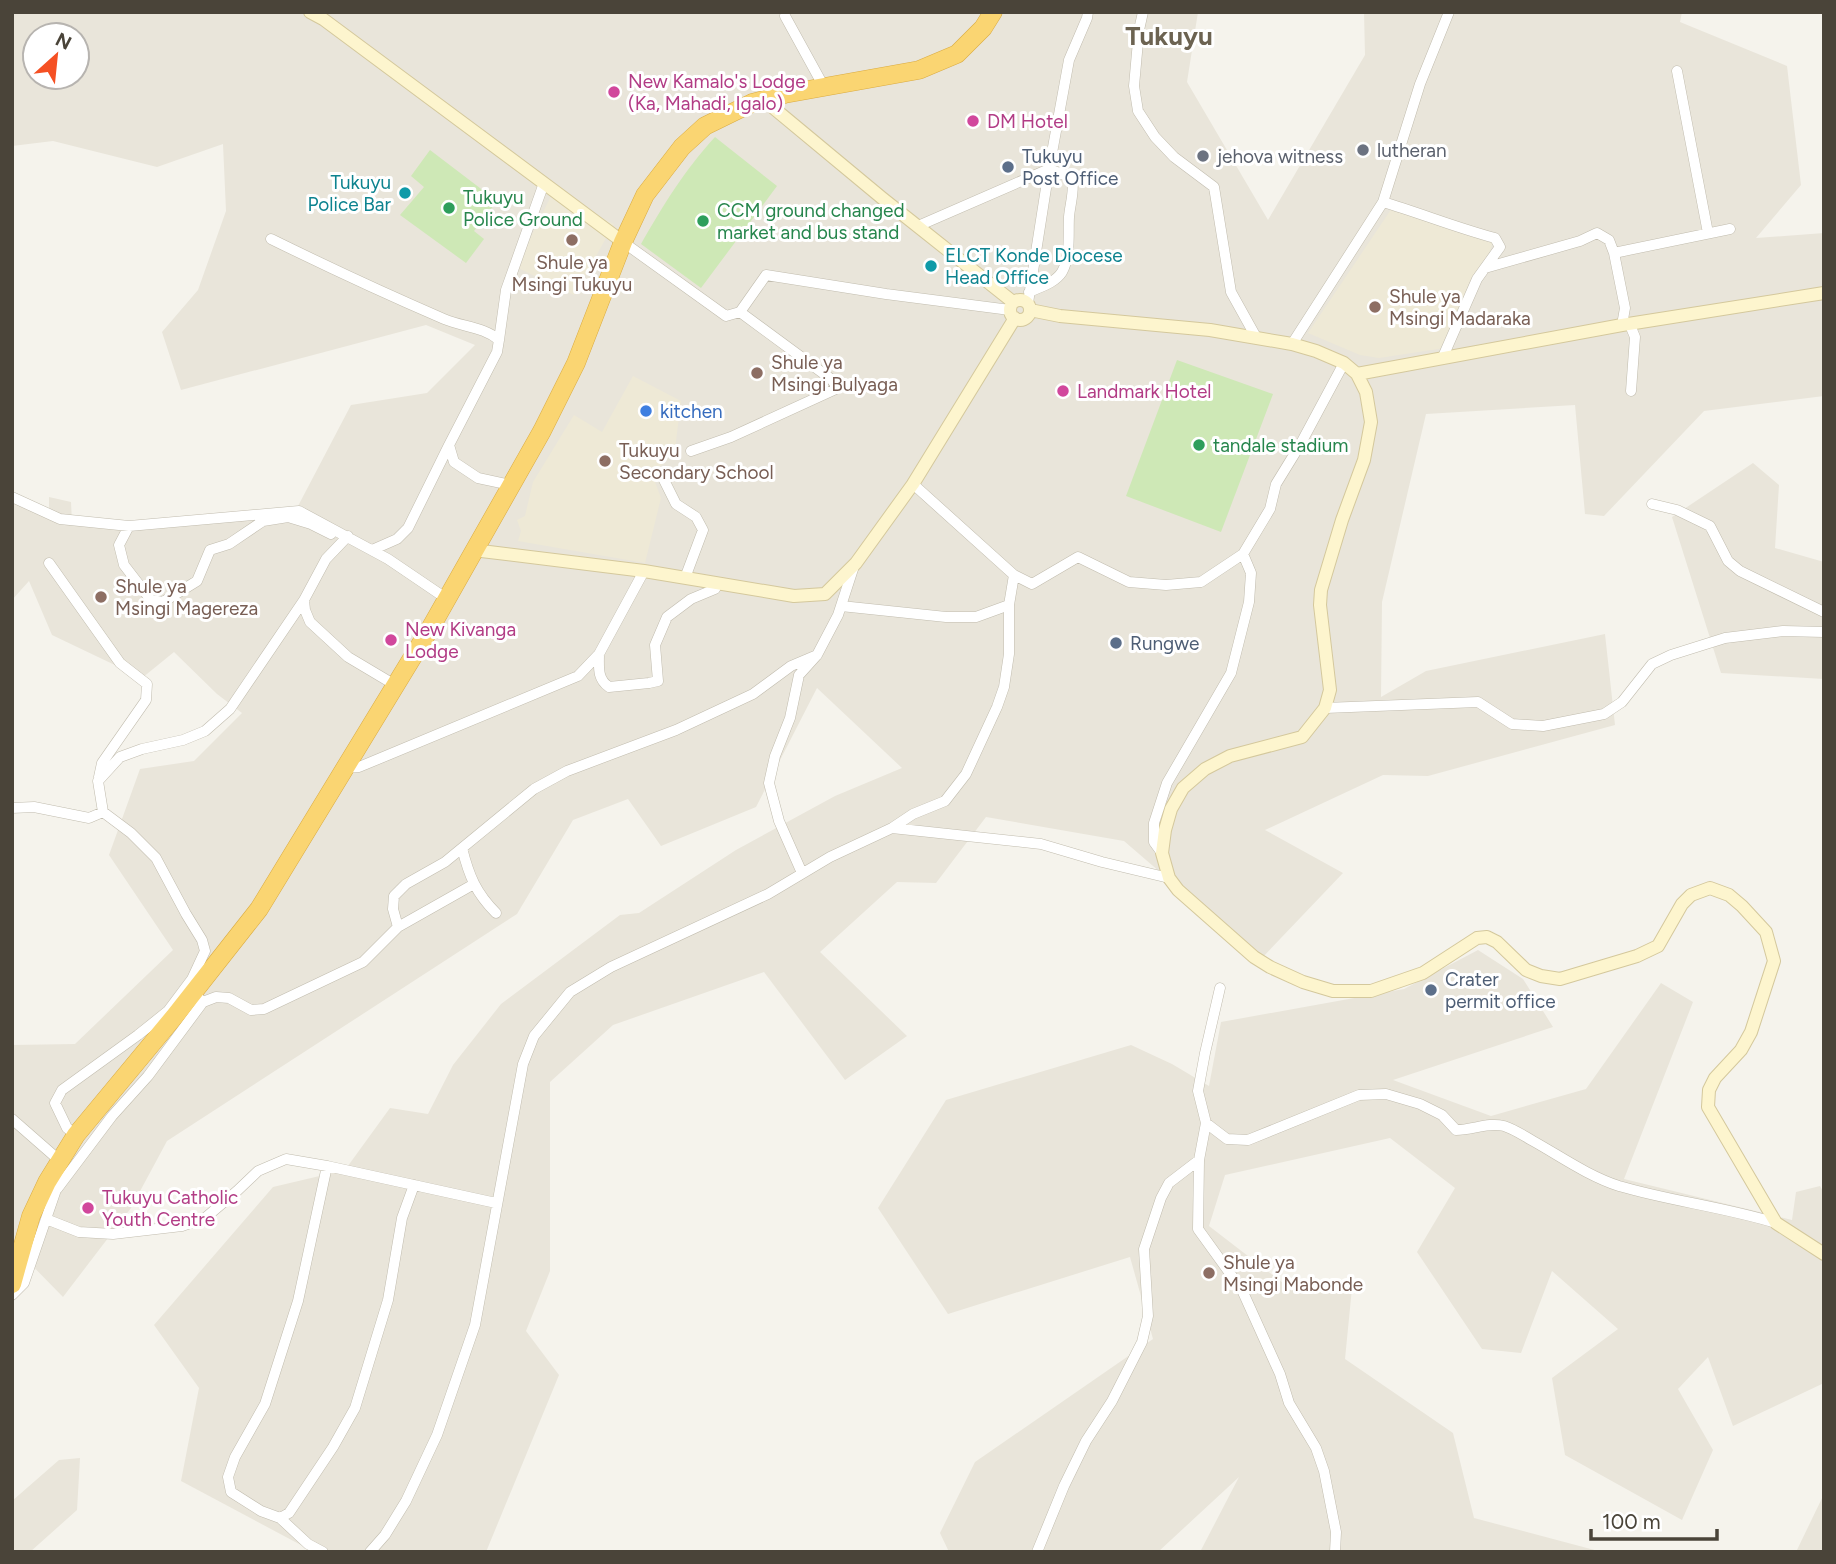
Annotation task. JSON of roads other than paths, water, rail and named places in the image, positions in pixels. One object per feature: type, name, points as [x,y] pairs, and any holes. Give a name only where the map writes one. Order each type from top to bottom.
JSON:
[{"type":"highway","points":[[12,1284],[31,1216],[47,1182],[76,1135],[111,1106],[171,1014],[198,998],[259,909],[447,599],[542,431],[576,363],[623,242],[646,195],[682,147],[705,127],[751,103],[919,70],[957,54],[984,28],[993,12]]},
{"type":"main road","points":[[310,12],[324,16],[623,242]]},
{"type":"main road","points":[[764,100],[918,226],[1020,320],[1026,318],[1029,302]]},
{"type":"main road","points":[[1357,374],[1626,325],[1824,293]]},
{"type":"main road","points":[[473,550],[644,571],[794,596],[825,594],[856,563],[913,484],[1012,310],[1022,300],[1060,316],[1210,330],[1292,344],[1343,363],[1357,374],[1366,392],[1371,422],[1364,460],[1321,590],[1320,605],[1330,690],[1325,708],[1302,737],[1230,756],[1205,769],[1183,788],[1171,809],[1165,830],[1162,853],[1169,878],[1178,890],[1254,957],[1303,982],[1333,991],[1371,991],[1423,973],[1477,938],[1487,937],[1497,942],[1526,970],[1560,979],[1637,956],[1658,946],[1682,904],[1691,895],[1710,888],[1728,895],[1766,932],[1774,961],[1751,1032],[1741,1050],[1715,1078],[1709,1090],[1708,1107],[1776,1223],[1824,1254]]},
{"type":"street","points":[[1029,302],[1069,60],[1088,12]]},
{"type":"street","points":[[1143,12],[1134,86],[1138,111],[1155,138],[1174,157],[1214,187],[1231,292],[1256,337]]},
{"type":"street","points":[[1292,344],[1383,202],[1420,84],[1449,12]]},
{"type":"street","points":[[785,16],[824,87]]},
{"type":"street","points":[[1677,71],[1708,233]]},
{"type":"street","points":[[918,226],[1049,169],[1069,176],[1073,181],[1067,259],[1057,278],[1029,302]]},
{"type":"street","points":[[372,550],[397,538],[408,528],[497,352],[506,290],[544,183]]},
{"type":"street","points":[[1383,202],[1459,229],[1495,238],[1500,247],[1477,279],[1442,359]]},
{"type":"street","points":[[1614,253],[1730,229]]},
{"type":"street","points":[[1485,269],[1580,241],[1597,233],[1609,240],[1614,253],[1626,325],[1635,337],[1631,391]]},
{"type":"street","points":[[271,239],[396,298],[460,326],[489,332],[499,340]]},
{"type":"street","points":[[623,242],[726,316],[740,312],[765,275],[1012,310]]},
{"type":"street","points":[[691,451],[731,437],[838,388],[831,379],[740,312]]},
{"type":"street","points":[[913,484],[1014,575],[1032,584],[1078,557],[1129,582],[1166,585],[1201,582],[1243,554],[1270,509],[1276,484],[1300,445],[1343,363]]},
{"type":"street","points":[[449,445],[454,462],[478,478],[511,485]]},
{"type":"street","points":[[663,478],[676,504],[696,517],[703,530],[685,578]]},
{"type":"street","points":[[12,497],[60,519],[129,526],[299,511],[372,550],[447,599]]},
{"type":"street","points":[[1652,504],[1677,510],[1710,526],[1728,561],[1740,571],[1824,612]]},
{"type":"street","points":[[129,526],[119,545],[124,565],[151,600],[163,602],[197,581],[210,550],[229,544],[263,521],[288,517],[311,524],[335,536],[348,536]]},
{"type":"street","points":[[98,781],[120,757],[183,740],[205,731],[230,709],[304,600],[326,559],[348,536]]},
{"type":"street","points":[[1162,853],[1154,842],[1154,822],[1167,783],[1231,673],[1249,602],[1251,573],[1243,554]]},
{"type":"street","points":[[49,563],[120,663],[147,684],[146,700],[102,763],[98,781],[103,812],[131,833],[156,858],[202,940],[205,951],[171,1014],[62,1090],[55,1103],[67,1128],[76,1135]]},
{"type":"street","points":[[802,873],[779,821],[769,783],[775,756],[790,718],[799,675],[817,655],[841,606],[856,563]]},
{"type":"street","points":[[344,768],[359,767],[578,676],[599,654],[644,571]]},
{"type":"street","points":[[370,1552],[406,1501],[437,1435],[475,1325],[523,1064],[534,1036],[570,992],[611,967],[768,894],[830,857],[892,828],[913,814],[945,801],[966,774],[1004,687],[1009,654],[1009,605],[1014,575]]},
{"type":"street","points":[[599,654],[599,676],[609,687],[658,681],[655,645],[667,617],[691,599],[715,589],[718,583]]},
{"type":"street","points":[[304,600],[310,622],[348,657],[395,685]]},
{"type":"street","points":[[841,606],[946,617],[976,617],[1009,605]]},
{"type":"street","points":[[1325,708],[1478,702],[1512,724],[1543,726],[1604,714],[1622,702],[1652,664],[1671,655],[1725,638],[1783,631],[1824,632]]},
{"type":"street","points":[[398,928],[393,909],[394,896],[406,884],[445,862],[534,789],[567,771],[676,730],[753,694],[791,666],[817,655]]},
{"type":"street","points":[[12,808],[34,807],[89,818],[103,812]]},
{"type":"street","points":[[892,828],[1041,844],[1169,878]]},
{"type":"street","points":[[462,848],[467,869],[481,898],[496,913]]},
{"type":"street","points":[[12,1295],[24,1283],[57,1189],[111,1106],[148,1076],[198,998],[229,998],[251,1010],[264,1009],[363,962],[398,928],[474,884]]},
{"type":"street","points":[[1220,989],[1198,1091],[1206,1123],[1199,1160],[1198,1229],[1242,1290],[1280,1374],[1289,1403],[1316,1448],[1327,1483],[1336,1532],[1335,1552]]},
{"type":"street","points":[[1206,1123],[1227,1139],[1248,1140],[1359,1095],[1386,1094],[1420,1104],[1442,1115],[1457,1130],[1469,1130],[1489,1124],[1505,1126],[1583,1170],[1616,1185],[1744,1213],[1776,1223]]},
{"type":"street","points":[[12,1119],[60,1161],[57,1189]]},
{"type":"street","points":[[46,1219],[79,1232],[113,1234],[182,1226],[205,1218],[258,1171],[286,1159],[496,1203]]},
{"type":"street","points":[[1037,1552],[1086,1441],[1112,1401],[1142,1342],[1147,1316],[1143,1249],[1161,1198],[1169,1183],[1199,1160]]},
{"type":"street","points":[[323,1552],[308,1544],[280,1518],[261,1511],[231,1492],[228,1477],[235,1457],[265,1404],[282,1353],[298,1301],[327,1166]]},
{"type":"street","points":[[280,1518],[289,1513],[333,1447],[355,1408],[388,1300],[402,1219],[414,1185]]},
{"type":"place","name":"New Kamalo's Lodge (Ka, Mahadi, Igalo)","points":[[614,92]]},
{"type":"place","name":"DM Hotel","points":[[973,121]]},
{"type":"place","name":"lutheran","points":[[1363,150]]},
{"type":"place","name":"jehova witness","points":[[1203,156]]},
{"type":"place","name":"Tukuyu Post Office","points":[[1008,167]]},
{"type":"place","name":"Tukuyu Police Bar","points":[[405,193]]},
{"type":"place","name":"Tukuyu Police Ground","points":[[449,208]]},
{"type":"place","name":"CCM ground changed market and bus stand","points":[[703,221]]},
{"type":"place","name":"Shule ya Msingi Tukuyu","points":[[572,240]]},
{"type":"place","name":"ELCT Konde Diocese Head Office","points":[[931,266]]},
{"type":"place","name":"Shule ya Msingi Madaraka","points":[[1375,307]]},
{"type":"place","name":"Shule ya Msingi Bulyaga","points":[[757,373]]},
{"type":"place","name":"Landmark Hotel","points":[[1063,391]]},
{"type":"place","name":"kitchen","points":[[646,411]]},
{"type":"place","name":"tandale stadium","points":[[1199,445]]},
{"type":"place","name":"Tukuyu Secondary School","points":[[605,461]]},
{"type":"place","name":"Shule ya Msingi Magereza","points":[[101,597]]},
{"type":"place","name":"New Kivanga Lodge","points":[[391,640]]},
{"type":"place","name":"Rungwe","points":[[1116,643]]},
{"type":"place","name":"Crater permit office","points":[[1431,990]]},
{"type":"place","name":"Tukuyu Catholic Youth Centre","points":[[88,1208]]},
{"type":"place","name":"Shule ya Msingi Mabonde","points":[[1209,1273]]},
{"type":"district","name":"Tukuyu","points":[[1169,36]]}]
